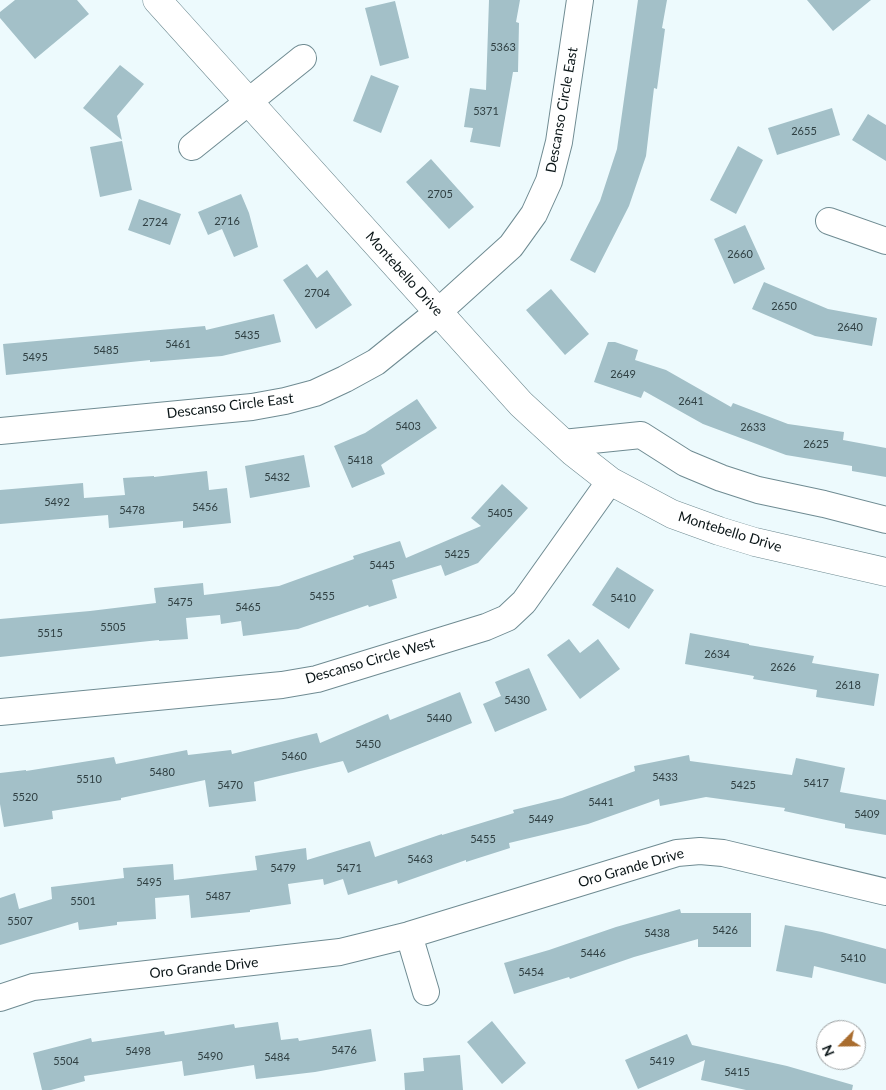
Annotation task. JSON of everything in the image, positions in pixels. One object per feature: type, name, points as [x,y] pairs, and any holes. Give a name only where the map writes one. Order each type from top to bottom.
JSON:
[{"type":"street","name":"Montebello Drive","points":[[156,0],[521,404],[563,443],[610,481],[672,514],[719,531],[754,542],[886,572]]},
{"type":"street","name":"Descanso Circle East","points":[[0,431],[285,402],[315,393],[376,362],[438,312],[511,246],[534,214],[549,181],[559,142],[580,0]]},
{"type":"street","points":[[192,147],[303,58]]},
{"type":"street","points":[[829,221],[886,242]]},
{"type":"street","points":[[563,443],[640,435],[685,463],[721,478],[758,490],[886,520]]},
{"type":"street","name":"Descanso Circle West","points":[[0,712],[282,685],[317,679],[486,627],[507,618],[524,602],[610,481]]},
{"type":"street","name":"Oro Grande Drive","points":[[0,998],[33,987],[340,952],[409,935],[677,853],[700,851],[724,853],[886,892]]},
{"type":"street","points":[[409,935],[426,992]]},
{"type":"building","points":[[15,0],[77,0],[89,14],[35,59],[0,18],[0,12]]},
{"type":"building","points":[[489,0],[520,0],[516,22],[519,23],[518,72],[513,72],[500,147],[470,142],[473,128],[464,127],[470,88],[486,90]]},
{"type":"building","points":[[638,0],[667,0],[662,28],[665,29],[657,89],[654,88],[646,156],[629,206],[595,273],[570,260],[600,201],[617,149]]},
{"type":"building","points":[[807,0],[871,0],[833,31]]},
{"type":"building","points":[[395,1],[409,58],[380,66],[365,8]]},
{"type":"building","points":[[120,65],[144,84],[117,116],[122,140],[83,108]]},
{"type":"building","points":[[371,75],[399,86],[381,133],[353,121]]},
{"type":"building","points":[[832,108],[840,135],[777,155],[768,128]]},
{"type":"building","points":[[868,114],[886,125],[886,161],[852,140]]},
{"type":"building","points":[[122,141],[132,190],[100,197],[90,147]]},
{"type":"building","points":[[738,146],[763,160],[736,214],[710,200]]},
{"type":"building","points":[[431,159],[474,207],[449,229],[406,182]]},
{"type":"building","points":[[241,194],[249,213],[258,247],[234,257],[222,229],[208,235],[198,212]]},
{"type":"building","points":[[139,199],[181,214],[170,245],[128,230]]},
{"type":"building","points":[[745,225],[765,269],[734,284],[714,239]]},
{"type":"building","points":[[307,264],[317,278],[327,270],[352,305],[316,329],[283,280]]},
{"type":"building","points":[[764,282],[828,309],[877,318],[872,346],[815,336],[752,309]]},
{"type":"building","points":[[551,289],[589,334],[565,355],[526,310]]},
{"type":"building","points":[[274,314],[281,342],[222,356],[150,362],[150,360],[6,375],[3,344],[205,326],[206,330]]},
{"type":"building","points":[[608,342],[615,342],[638,350],[635,360],[666,370],[731,407],[733,403],[788,424],[844,432],[843,440],[886,448],[886,477],[852,471],[852,466],[786,455],[703,424],[644,391],[641,398],[594,382]]},
{"type":"building","points":[[417,399],[437,428],[381,465],[385,474],[352,488],[334,446],[365,433]]},
{"type":"building","points":[[304,455],[310,487],[250,498],[245,466]]},
{"type":"building","points":[[207,471],[209,490],[227,488],[231,523],[183,528],[183,521],[109,528],[108,515],[0,524],[0,490],[83,483],[84,498],[125,495],[123,478],[154,477]]},
{"type":"building","points":[[502,484],[528,508],[478,563],[445,576],[441,565],[392,580],[397,598],[369,607],[368,605],[298,629],[243,636],[241,621],[221,624],[220,615],[186,618],[188,639],[159,640],[0,657],[0,619],[156,603],[154,588],[203,583],[204,595],[279,586],[354,559],[353,556],[400,541],[406,558],[481,526],[471,518]]},
{"type":"building","points":[[617,567],[654,590],[629,629],[592,605]]},
{"type":"building","points":[[690,633],[814,656],[812,663],[879,674],[874,706],[816,697],[817,690],[753,679],[754,676],[685,664]]},
{"type":"building","points":[[569,639],[580,653],[598,639],[620,669],[580,699],[547,655]]},
{"type":"building","points":[[529,668],[547,710],[495,732],[483,704],[501,696],[495,682]]},
{"type":"building","points":[[460,692],[472,723],[348,773],[343,761],[254,782],[256,801],[209,807],[205,780],[121,798],[121,800],[52,811],[53,819],[4,827],[0,804],[0,773],[26,771],[114,757],[116,764],[187,750],[188,755],[231,750],[232,754],[317,733],[320,743],[388,714],[390,720]]},
{"type":"building","points":[[689,755],[690,761],[792,775],[796,758],[845,768],[840,792],[886,800],[886,835],[845,828],[845,824],[784,811],[785,808],[706,797],[660,806],[659,799],[588,824],[509,843],[510,848],[466,862],[466,860],[398,884],[397,880],[348,895],[343,879],[324,885],[323,879],[288,884],[291,904],[250,910],[250,912],[191,918],[189,895],[155,898],[156,919],[117,922],[117,925],[79,930],[78,922],[0,945],[0,898],[15,893],[19,909],[52,899],[51,887],[124,878],[123,868],[173,864],[174,880],[257,870],[255,856],[306,848],[307,860],[370,841],[375,857],[442,834],[514,813],[513,810],[562,798],[635,771],[634,766]]},
{"type":"building","points":[[680,909],[681,913],[751,913],[751,947],[698,947],[698,939],[634,957],[570,979],[569,977],[514,994],[504,963],[616,927]]},
{"type":"building","points":[[785,925],[822,932],[886,949],[886,984],[814,966],[812,978],[776,971]]},
{"type":"building","points":[[492,1021],[526,1063],[502,1084],[467,1042]]},
{"type":"building","points":[[278,1022],[281,1040],[298,1038],[299,1041],[371,1029],[376,1061],[315,1072],[256,1079],[254,1065],[184,1076],[182,1061],[84,1076],[85,1081],[51,1090],[42,1090],[33,1053],[91,1038],[92,1042],[164,1031],[165,1035],[234,1024],[235,1028]]},
{"type":"building","points":[[687,1034],[692,1045],[787,1066],[853,1085],[852,1090],[746,1090],[701,1080],[705,1060],[638,1089],[625,1060]]},
{"type":"building","points":[[460,1055],[463,1090],[405,1090],[404,1073],[424,1071],[423,1058]]}]
